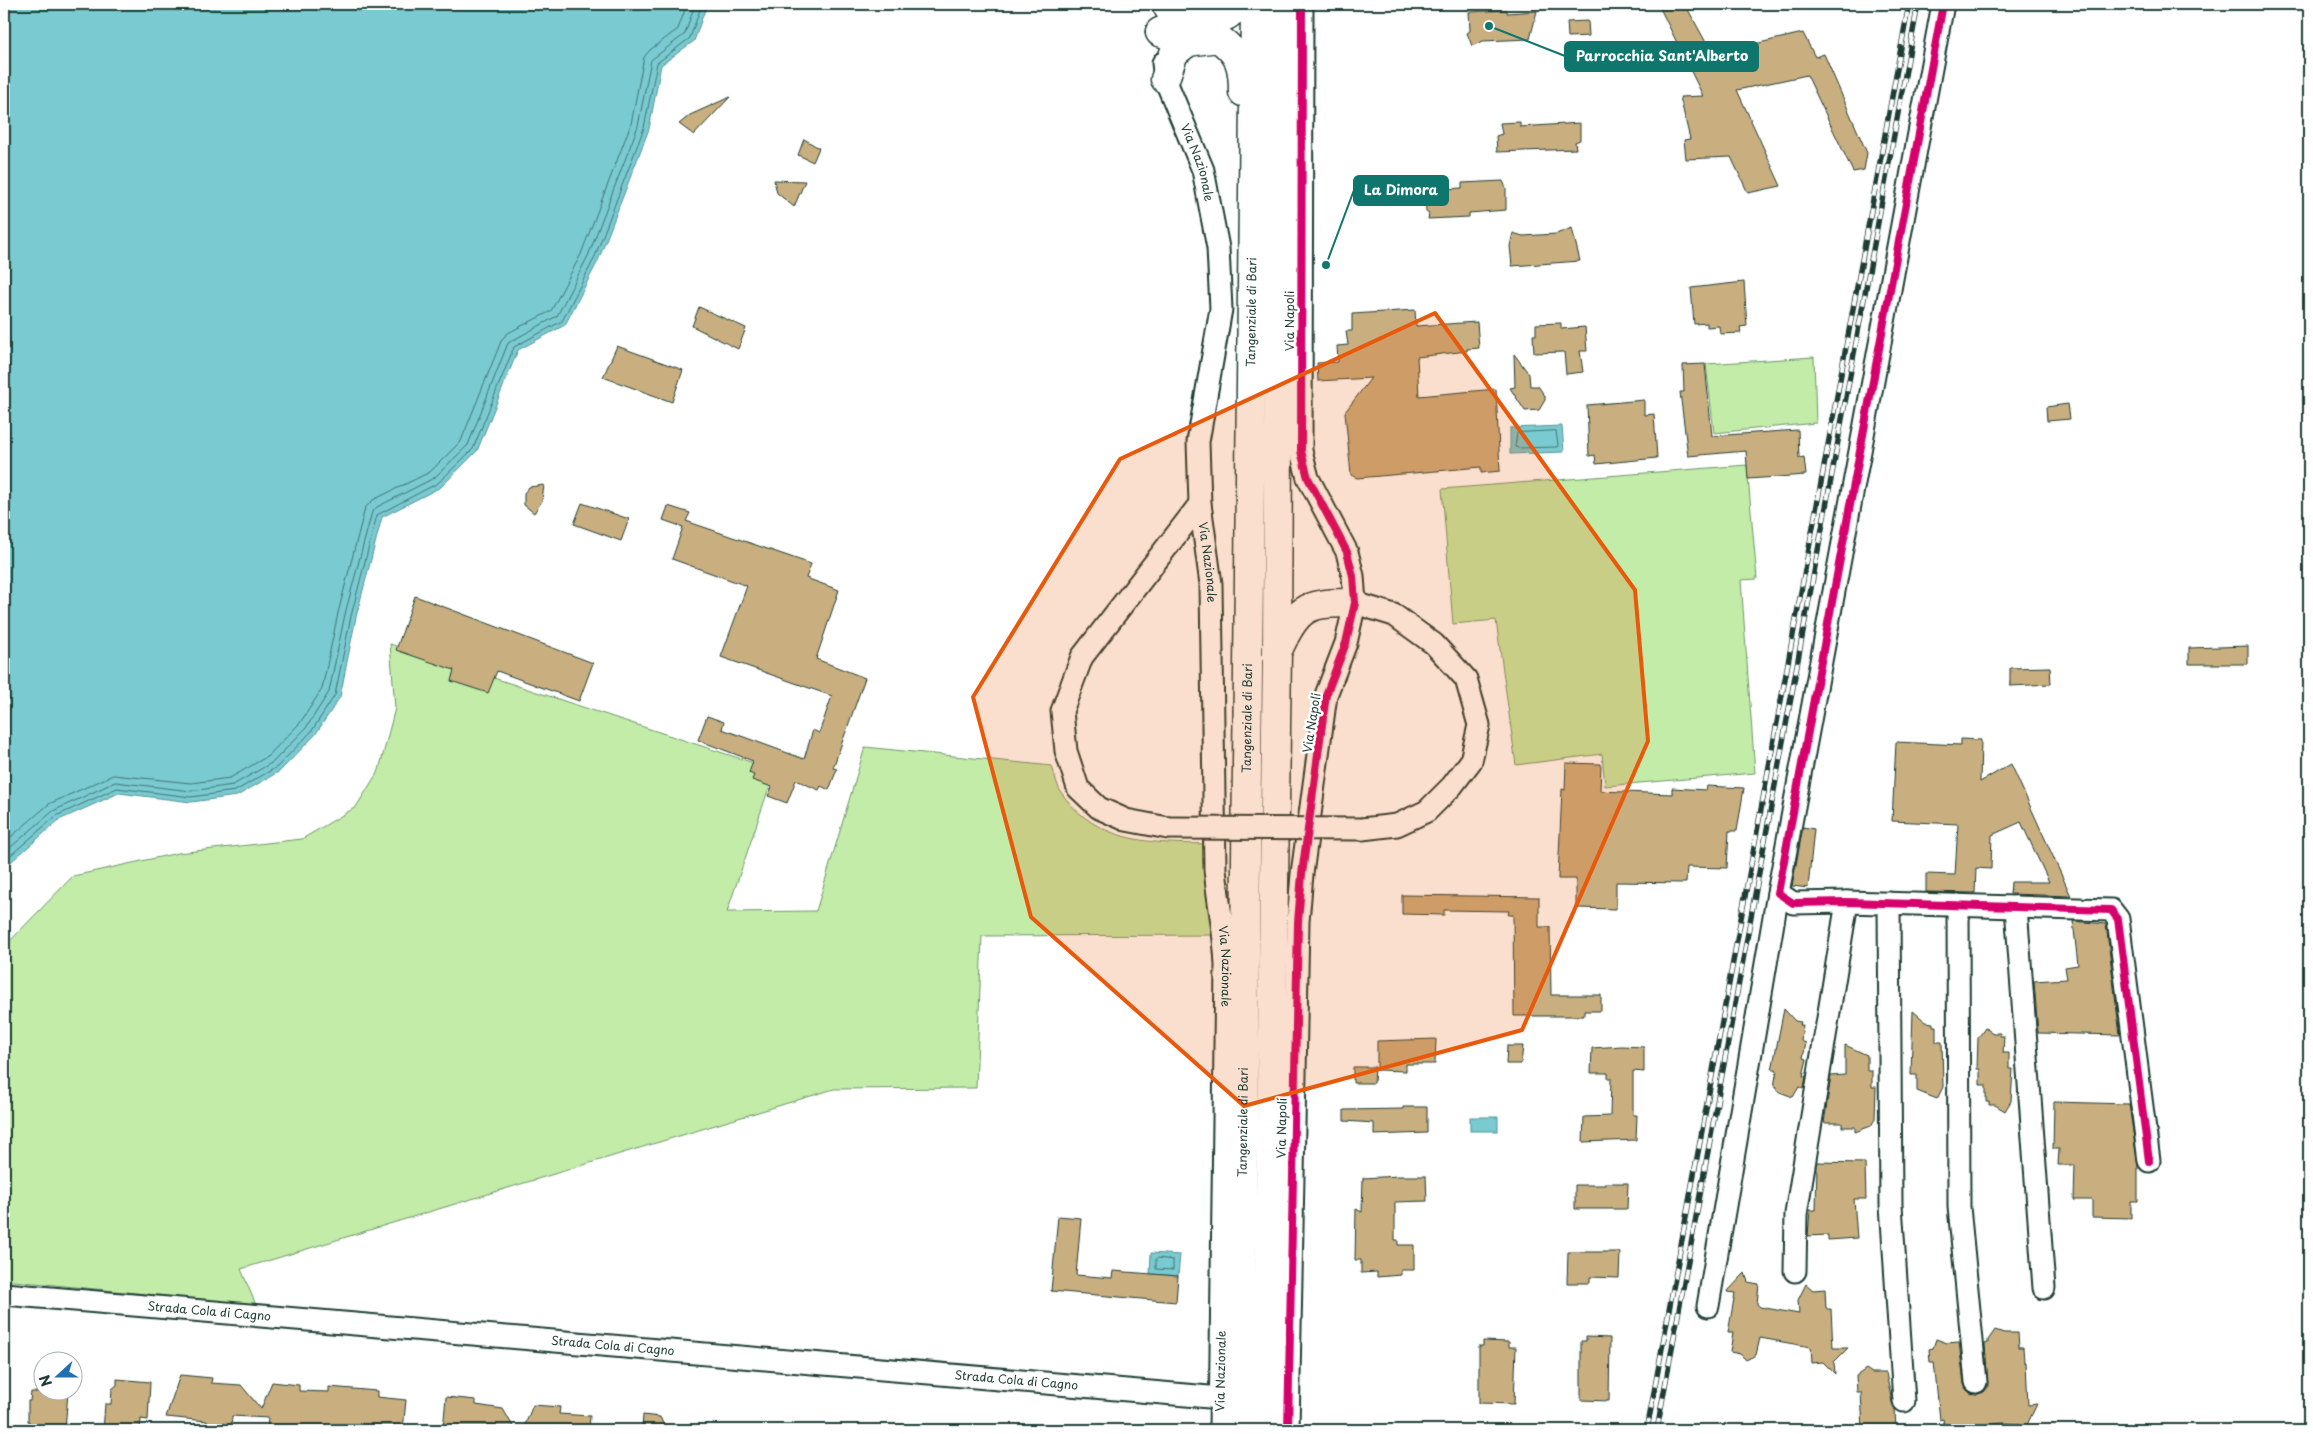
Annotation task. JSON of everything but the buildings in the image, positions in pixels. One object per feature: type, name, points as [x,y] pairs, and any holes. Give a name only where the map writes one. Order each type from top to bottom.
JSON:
[{"type":"highway","points":[[1166,4],[1188,32]]},
{"type":"highway","points":[[1165,79],[1174,53],[1188,32],[1218,20],[1237,4]]},
{"type":"highway","name":"Tangenziale di Bari","points":[[1240,1430],[1255,4]]},
{"type":"highway","name":"Tangenziale di Bari","points":[[1267,1430],[1278,547],[1280,4]]},
{"type":"highway","points":[[1160,32],[1188,32],[1218,38],[1233,49],[1243,70],[1243,148],[1254,196]]},
{"type":"highway","points":[[1278,547],[1290,581],[1303,594],[1321,603]]},
{"type":"highway","points":[[1277,651],[1290,623],[1304,610],[1321,603],[1355,603]]},
{"type":"street","name":"Via Nazionale","points":[[1160,4],[1160,32],[1165,79],[1203,170],[1218,248],[1221,309],[1198,442],[1200,504],[1211,584],[1215,869],[1218,898],[1225,932],[1226,966],[1222,1398],[1220,1430]]},
{"type":"street","name":"Via Napoli","points":[[1288,1430],[1298,922],[1302,874],[1326,696],[1346,643],[1355,603],[1353,576],[1347,552],[1308,478],[1301,451],[1302,4]]},
{"type":"street","points":[[1708,1306],[1778,893],[1943,4]]},
{"type":"street","name":"Via Nazionale","points":[[1200,504],[1082,657],[1062,711],[1066,751],[1078,788],[1099,808],[1126,820],[1168,828],[1362,829],[1397,825],[1428,811],[1452,786],[1471,761],[1479,725],[1466,679],[1434,644],[1394,615],[1355,603]]},
{"type":"street","points":[[1778,893],[1793,903],[1847,902],[2111,910],[2118,919],[2148,1160]]},
{"type":"street","points":[[1795,1271],[1796,1214],[1847,902]]},
{"type":"street","points":[[1889,904],[1891,1205],[1904,1402]]},
{"type":"street","points":[[1958,905],[1959,1207],[1976,1382]]},
{"type":"street","points":[[2016,907],[2044,1288]]},
{"type":"street","name":"Strada Cola di Cagno","points":[[4,1294],[1222,1398]]},
{"type":"highlighted area","points":[[1435,313],[1635,590],[1648,741],[1522,1030],[1244,1106],[1031,917],[973,697],[1120,459]]},
{"type":"green space","points":[[1814,357],[1816,423],[1714,433],[1706,364]]},
{"type":"green space","points":[[1747,465],[1757,579],[1741,580],[1755,773],[1605,786],[1602,754],[1516,765],[1496,620],[1453,624],[1442,489]]},
{"type":"green space","points":[[390,644],[775,770],[727,912],[816,911],[865,747],[1052,766],[1063,795],[1079,812],[1096,825],[1115,834],[1156,842],[1222,844],[1223,935],[982,936],[976,1088],[834,1089],[241,1269],[256,1305],[4,1280],[4,947],[73,876],[178,853],[302,839],[356,807],[379,770],[395,708]]},
{"type":"water","points":[[4,4],[707,4],[694,41],[661,65],[649,129],[598,261],[565,325],[518,350],[477,451],[441,487],[382,517],[356,617],[340,697],[315,735],[280,771],[237,796],[191,802],[119,793],[59,820],[4,868]]},
{"type":"water","points":[[1562,426],[1564,452],[1510,454],[1510,428]]},
{"type":"water","points":[[1470,1117],[1498,1117],[1498,1131],[1470,1131]]},
{"type":"water","points":[[1151,1253],[1180,1255],[1178,1276],[1150,1274]]},
{"type":"railway","points":[[1647,1430],[1909,4]]},
{"type":"railway","points":[[1657,1430],[1918,4]]},
{"type":"cycle path","points":[[1288,1430],[1298,922],[1302,874],[1326,695],[1346,643],[1355,603],[1353,576],[1347,552],[1308,478],[1301,451],[1302,4]]},
{"type":"cycle path","points":[[1943,4],[1778,893],[1793,903],[1847,902],[2111,910],[2118,919],[2149,1161]]},
{"type":"place","name":"Parrocchia Sant'Alberto","points":[[1489,26]]},
{"type":"place","name":"La Dimora","points":[[1326,265]]}]
